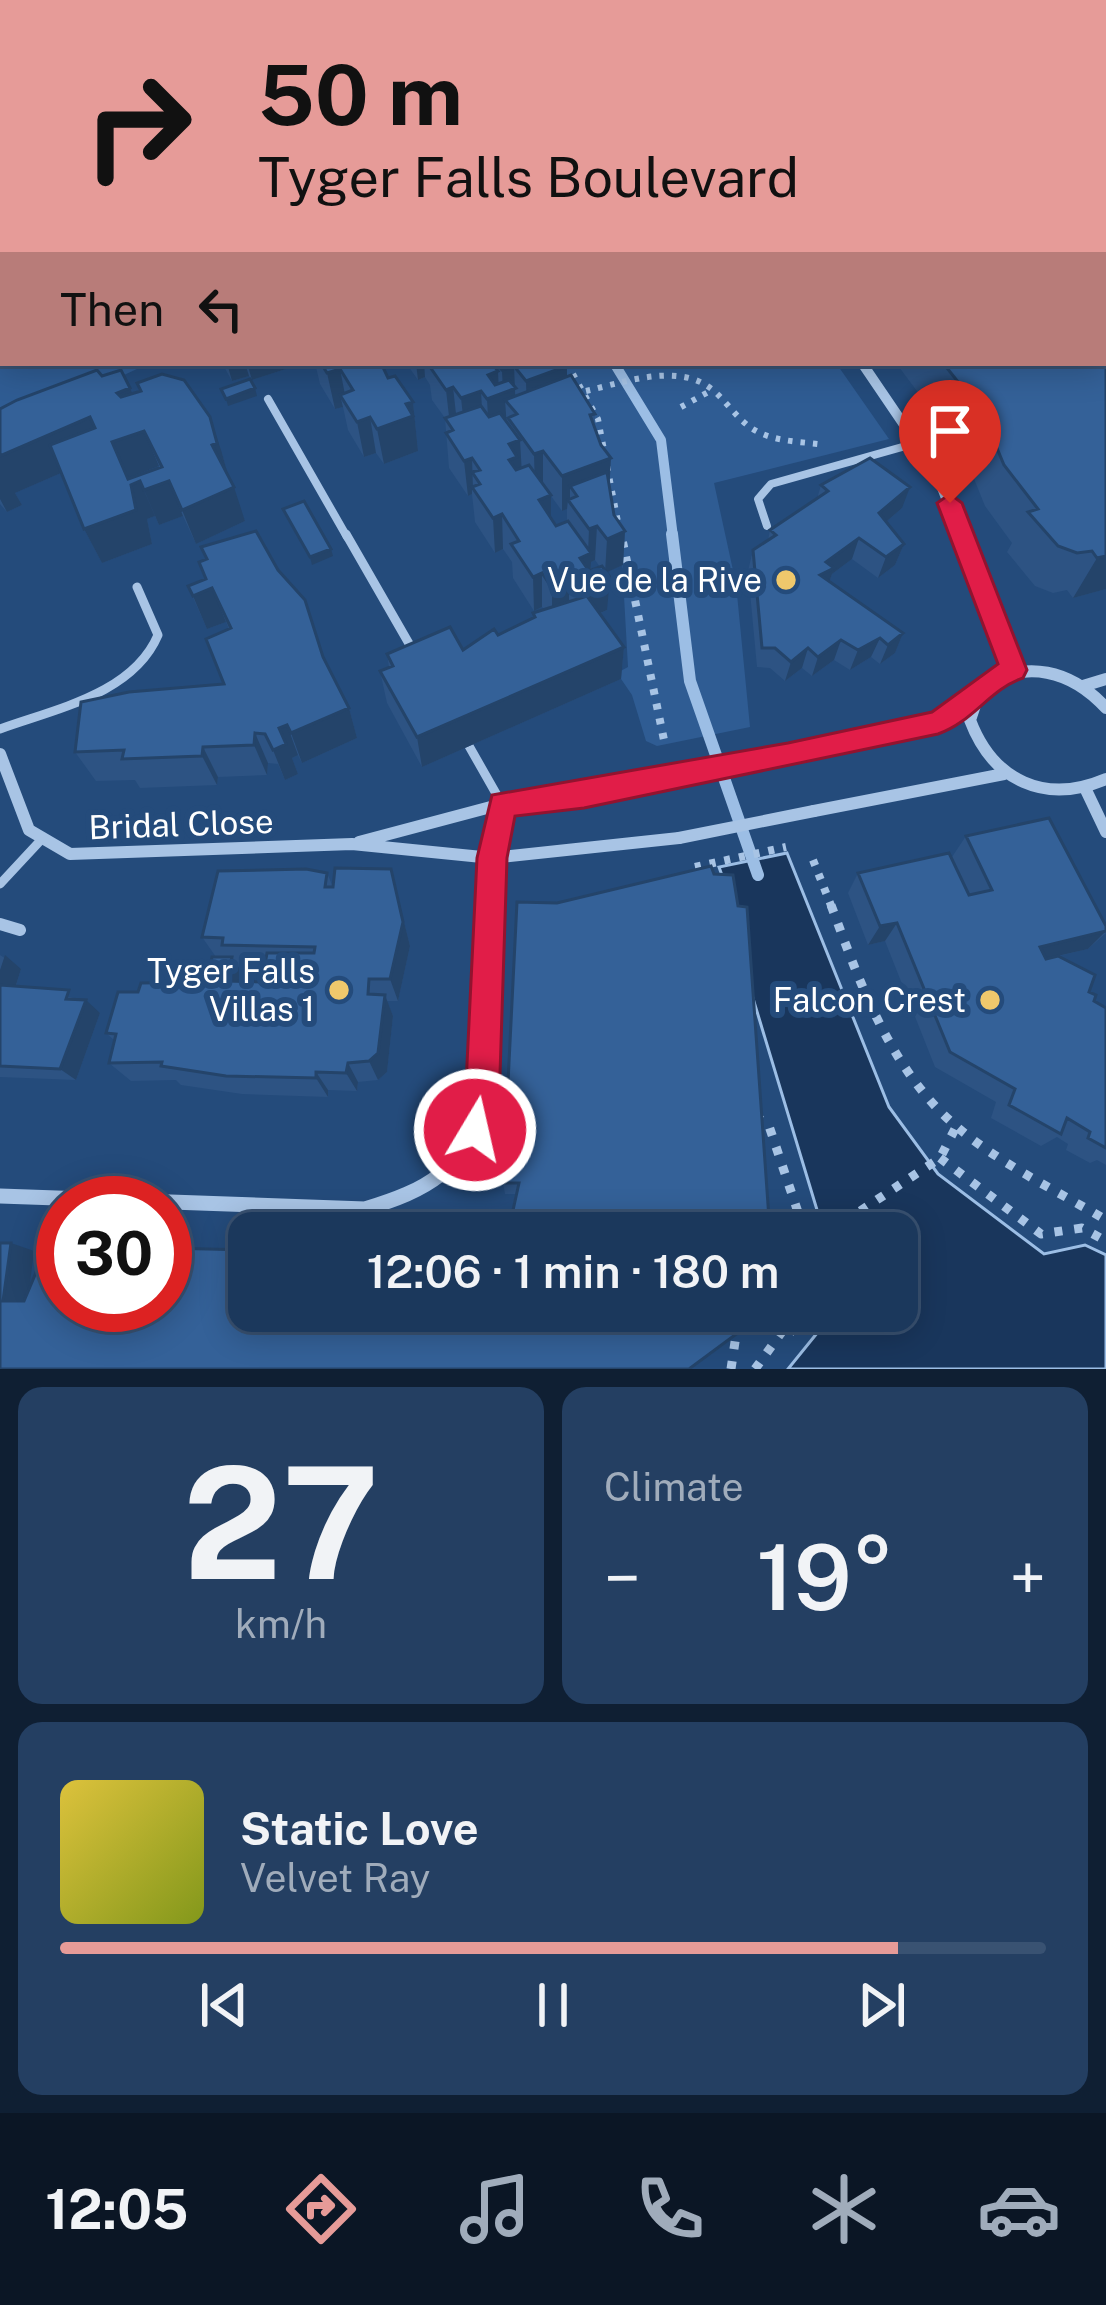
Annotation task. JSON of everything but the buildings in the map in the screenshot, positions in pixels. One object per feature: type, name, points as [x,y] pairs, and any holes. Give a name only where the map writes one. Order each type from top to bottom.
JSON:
[{"type":"street","points":[[866,366],[920,442],[950,503],[1013,670]]},
{"type":"street","points":[[352,844],[502,804],[662,780],[938,722],[972,702],[995,676],[1013,670],[1036,669],[1083,686],[1106,708]]},
{"type":"street","points":[[1083,686],[1106,679]]},
{"type":"street","points":[[972,702],[975,739],[1004,774],[1045,791],[1086,790],[1106,779]]},
{"type":"street","name":"Bridal Close","points":[[0,754],[20,818],[40,841],[89,856],[352,844]]},
{"type":"street","points":[[352,844],[492,858],[679,838],[1004,774]]},
{"type":"street","points":[[1086,790],[1106,832]]},
{"type":"street","points":[[0,1196],[365,1209],[421,1192],[462,1153],[482,1105],[492,858],[502,804]]},
{"type":"lane","points":[[268,399],[426,672]]},
{"type":"lane","points":[[766,526],[758,499],[771,484],[920,442]]},
{"type":"lane","points":[[0,729],[119,681],[146,663],[158,635],[137,587]]},
{"type":"lane","points":[[469,746],[502,804]]},
{"type":"lane","points":[[0,884],[40,841]]},
{"type":"lane","points":[[0,924],[20,930]]},
{"type":"path","points":[[569,366],[586,391],[604,441],[664,740]]},
{"type":"path","points":[[586,391],[658,376],[689,378],[713,389],[738,408],[745,423],[767,436],[823,444]]},
{"type":"path","points":[[681,407],[713,389]]},
{"type":"path","points":[[695,866],[786,848]]},
{"type":"path","points":[[813,860],[890,1044],[911,1078],[957,1125],[1106,1220]]},
{"type":"path","points":[[752,1112],[769,1126],[798,1212]]},
{"type":"path","points":[[858,1212],[940,1158],[957,1125]]},
{"type":"path","points":[[940,1158],[1040,1234],[1082,1228],[1106,1240]]},
{"type":"path","points":[[769,1356],[784,1332]]},
{"type":"path","points":[[755,1369],[790,1332]]},
{"type":"path","points":[[731,1369],[736,1335]]},
{"type":"shaded area","points":[[0,366],[143,366],[0,432]]},
{"type":"shaded area","points":[[545,366],[838,366],[889,439],[714,483],[736,584],[750,727],[657,746],[646,741],[632,695],[617,673],[628,667],[622,561],[609,489]]},
{"type":"shaded area","points":[[787,853],[889,1107],[938,1174],[1044,1254],[1085,1245],[1106,1255],[1106,1369],[788,1369],[818,1332],[918,1332],[918,1212],[818,1212],[742,962],[740,926],[719,867]]},
{"type":"waterway","points":[[616,366],[661,440],[673,537]]},
{"type":"waterway","points":[[672,534],[690,681],[758,875]]},
{"type":"place","name":"Vue de la Rive","points":[[786,580]]},
{"type":"place","name":"Tyger Falls Villas 1","points":[[339,990]]},
{"type":"place","name":"Falcon Crest","points":[[990,1000]]},
{"type":"route","points":[[475,1130],[482,1105],[492,858],[502,804],[584,795],[788,756],[938,722],[972,702],[995,676],[1013,670],[950,503]]}]
